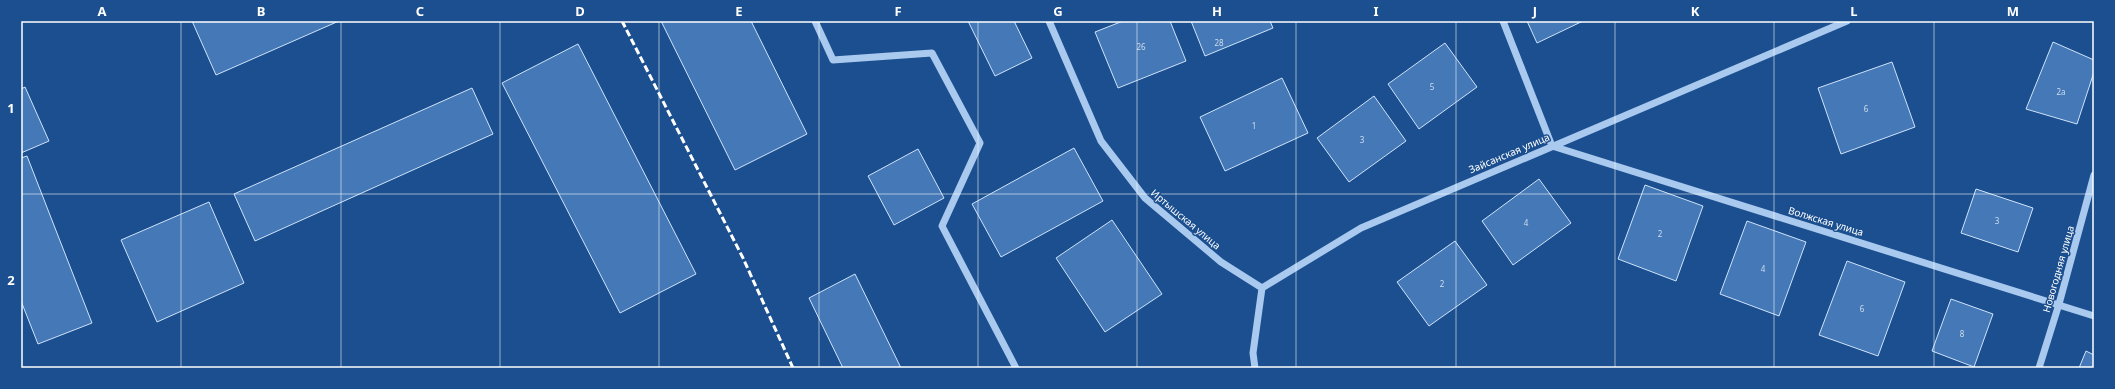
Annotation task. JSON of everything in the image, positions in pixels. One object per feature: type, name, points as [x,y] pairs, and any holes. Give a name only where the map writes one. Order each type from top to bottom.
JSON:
[{"type":"street","points":[[815,21],[833,60],[932,53],[980,143],[942,226],[1016,368]]},
{"type":"street","name":"Иртышская улица","points":[[1049,21],[1101,141],[1145,198],[1222,262],[1262,288]]},
{"type":"street","points":[[1503,21],[1552,146]]},
{"type":"street","name":"Зайсанская улица","points":[[1262,288],[1361,228],[1847,21]]},
{"type":"street","name":"Волжская улица","points":[[1552,146],[2094,316]]},
{"type":"street","name":"Новогодняя улица","points":[[2039,368],[2059,304],[2094,175]]},
{"type":"street","points":[[1255,368],[1253,353],[1262,288]]},
{"type":"building","points":[[192,21],[339,21],[216,75]]},
{"type":"building","points":[[661,21],[751,21],[807,134],[735,170]]},
{"type":"building","points":[[968,21],[1014,21],[1032,58],[995,76]]},
{"type":"building","points":[[1123,21],[1170,21],[1186,61],[1118,88],[1095,32]]},
{"type":"building","points":[[1191,21],[1270,21],[1273,28],[1205,56]]},
{"type":"building","points":[[1527,21],[1583,21],[1537,43]]},
{"type":"building","points":[[2053,42],[2094,60],[2094,72],[2077,124],[2026,109]]},
{"type":"building","points":[[1445,43],[1477,87],[1419,129],[1388,84]]},
{"type":"building","points":[[578,44],[696,274],[620,313],[502,83]]},
{"type":"building","points":[[1892,62],[1915,127],[1841,154],[1818,88]]},
{"type":"building","points":[[1282,78],[1308,133],[1225,171],[1200,117]]},
{"type":"building","points":[[25,87],[49,141],[21,153],[21,89]]},
{"type":"building","points":[[472,88],[493,134],[255,241],[234,194]]},
{"type":"building","points":[[1374,96],[1406,141],[1349,182],[1317,138]]},
{"type":"building","points":[[1074,148],[1103,201],[1001,257],[972,204]]},
{"type":"building","points":[[918,149],[944,198],[894,225],[868,176]]},
{"type":"building","points":[[27,156],[92,323],[38,344],[21,301],[21,158]]},
{"type":"building","points":[[1539,179],[1571,223],[1513,265],[1482,221]]},
{"type":"building","points":[[1645,185],[1703,206],[1676,281],[1618,259]]},
{"type":"building","points":[[1976,189],[2033,208],[2018,252],[1961,233]]},
{"type":"building","points":[[209,202],[244,283],[157,322],[121,240]]},
{"type":"building","points":[[1112,220],[1162,294],[1105,332],[1056,258]]},
{"type":"building","points":[[1747,221],[1806,242],[1779,316],[1720,294]]},
{"type":"building","points":[[1455,241],[1487,285],[1429,326],[1397,282]]},
{"type":"building","points":[[1847,261],[1905,282],[1878,356],[1819,335]]},
{"type":"building","points":[[855,274],[901,368],[843,368],[809,298]]},
{"type":"building","points":[[1951,299],[1993,314],[1974,367],[1932,351]]},
{"type":"building","points":[[2086,351],[2094,355],[2094,368],[2079,368]]},
{"type":"railway","points":[[622,21],[743,258],[793,368]]}]
